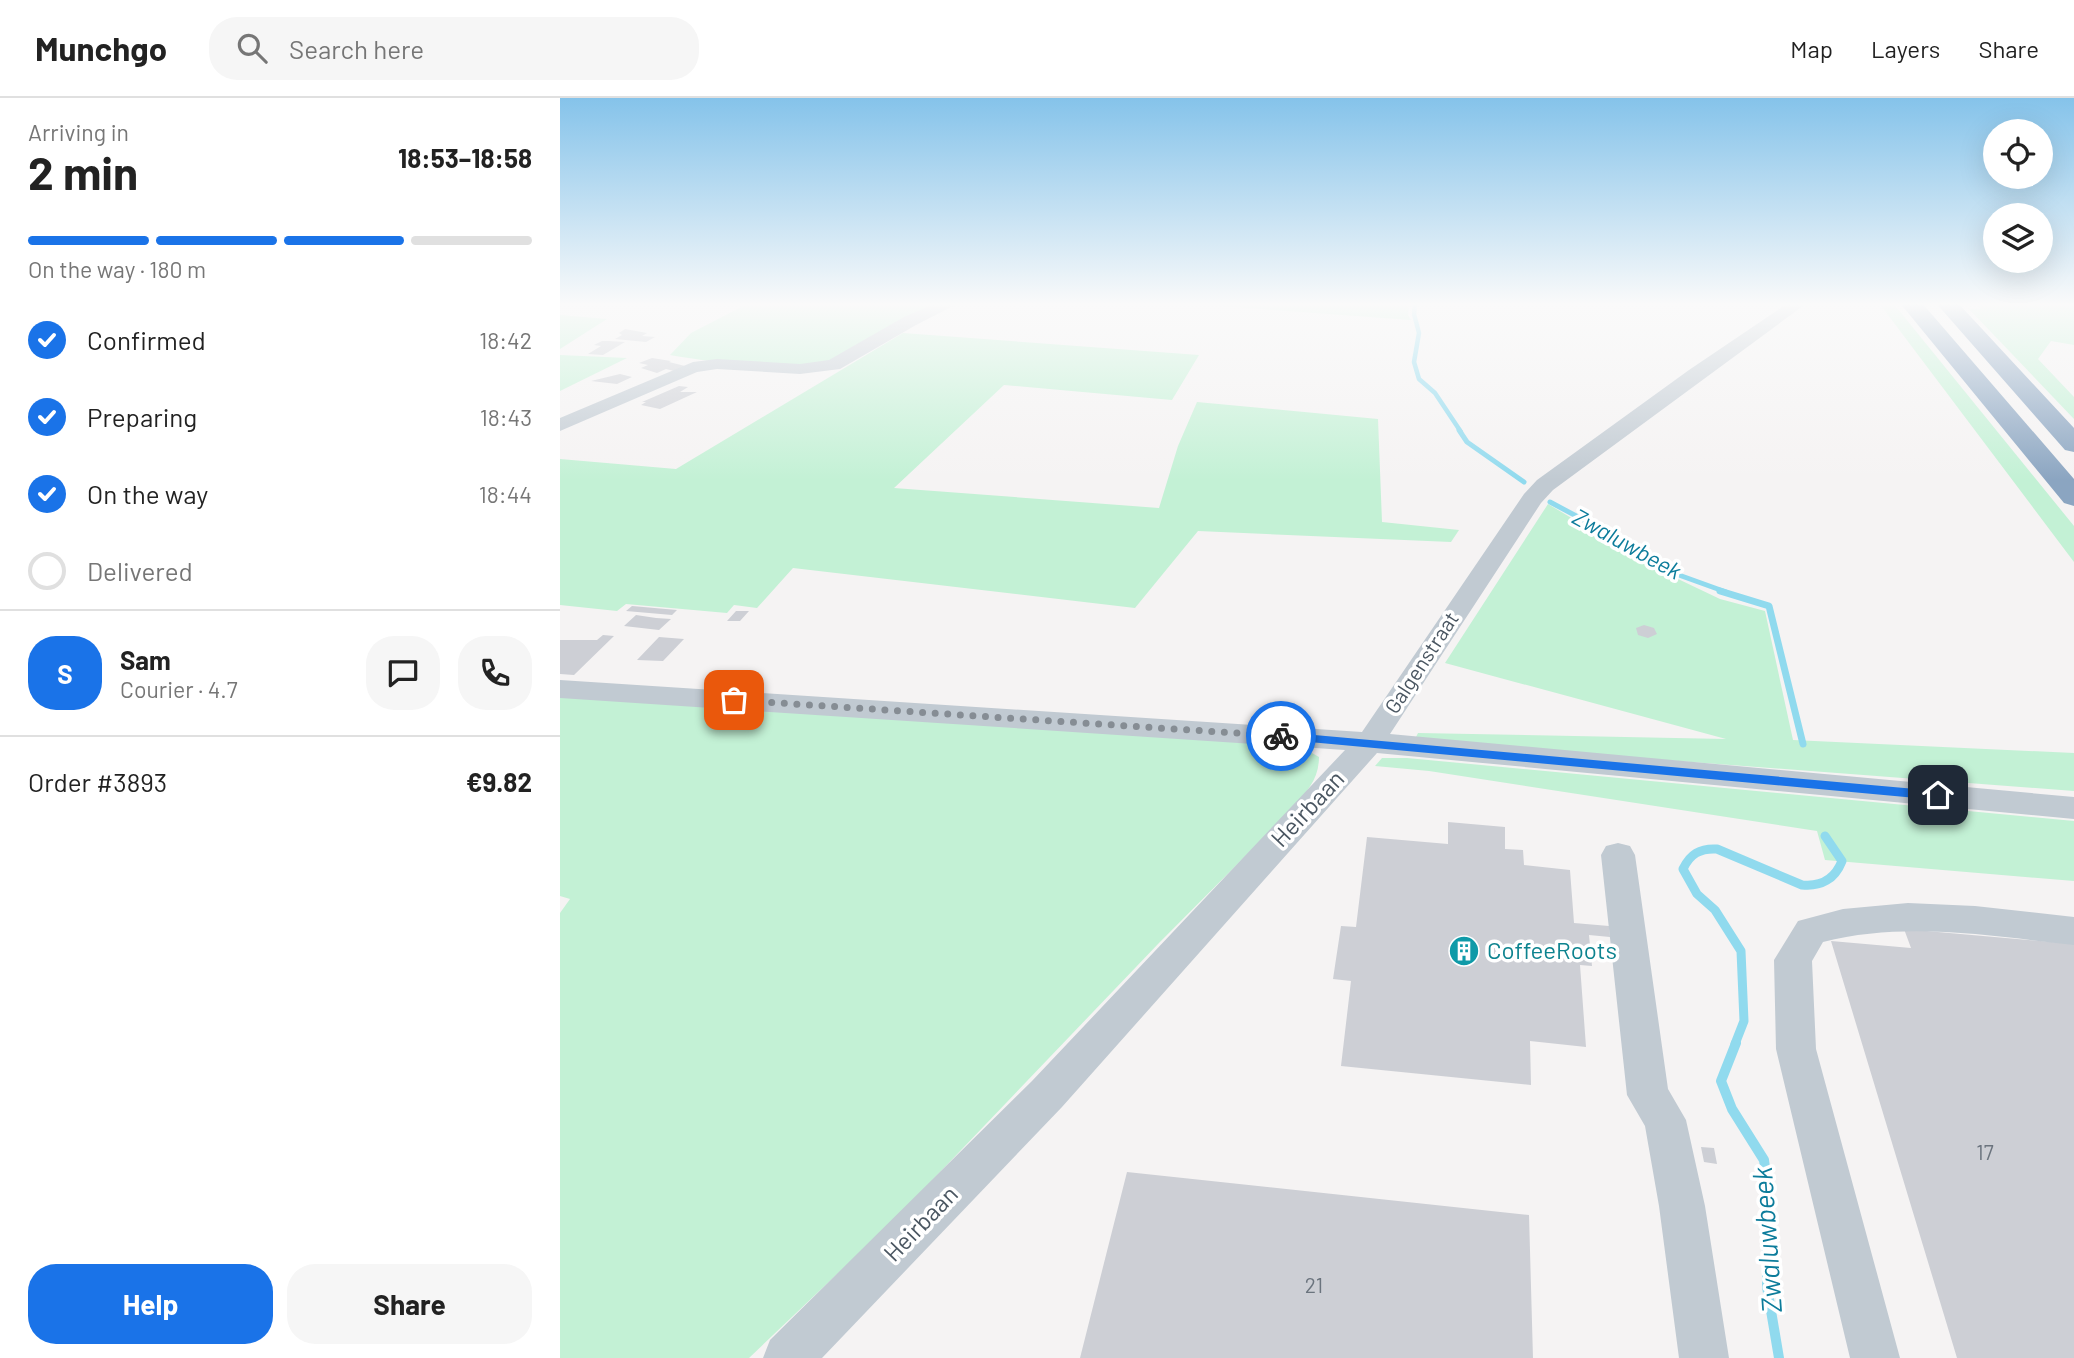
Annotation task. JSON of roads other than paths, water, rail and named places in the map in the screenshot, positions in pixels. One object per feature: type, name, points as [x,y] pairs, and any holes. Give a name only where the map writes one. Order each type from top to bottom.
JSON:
[{"type":"highway","points":[[1960,362],[2074,497]]},
{"type":"highway","points":[[1999,362],[2074,444]]},
{"type":"street","points":[[560,425],[693,367],[717,364],[800,369],[842,362]]},
{"type":"street","name":"Galgenstraat","points":[[1370,742],[1532,499],[1545,485],[1714,362]]},
{"type":"street","points":[[560,689],[1370,742],[2074,808]]},
{"type":"street","name":"Heirbaan","points":[[788,1358],[1047,1094],[1370,742]]},
{"type":"street","points":[[1618,855],[1648,1095],[1665,1120],[1682,1206],[1704,1358]]},
{"type":"street","points":[[1875,1356],[1796,1049],[1793,960],[1811,931],[1843,921],[1908,916],[2074,931]]},
{"type":"waterway","name":"Zwaluwbeek","points":[[1414,362],[1419,379],[1435,393],[1461,432]]},
{"type":"waterway","name":"Zwaluwbeek","points":[[1459,430],[1467,442],[1524,482]]},
{"type":"waterway","name":"Zwaluwbeek","points":[[1550,502],[1625,542],[1665,570],[1726,592]]},
{"type":"waterway","name":"Zwaluwbeek","points":[[1720,591],[1769,606],[1803,744]]},
{"type":"waterway","name":"Zwaluwbeek","points":[[1735,1044],[1744,1021],[1741,951],[1715,910],[1697,894],[1683,869],[1696,853],[1717,849],[1802,885],[1815,885],[1831,877],[1842,861],[1825,836]]},
{"type":"waterway","name":"Zwaluwbeek","points":[[1736,1043],[1721,1081],[1732,1109],[1764,1160],[1768,1190],[1767,1287],[1779,1358]]},
{"type":"place","name":"CoffeeRoots","points":[[1464,951]]}]
